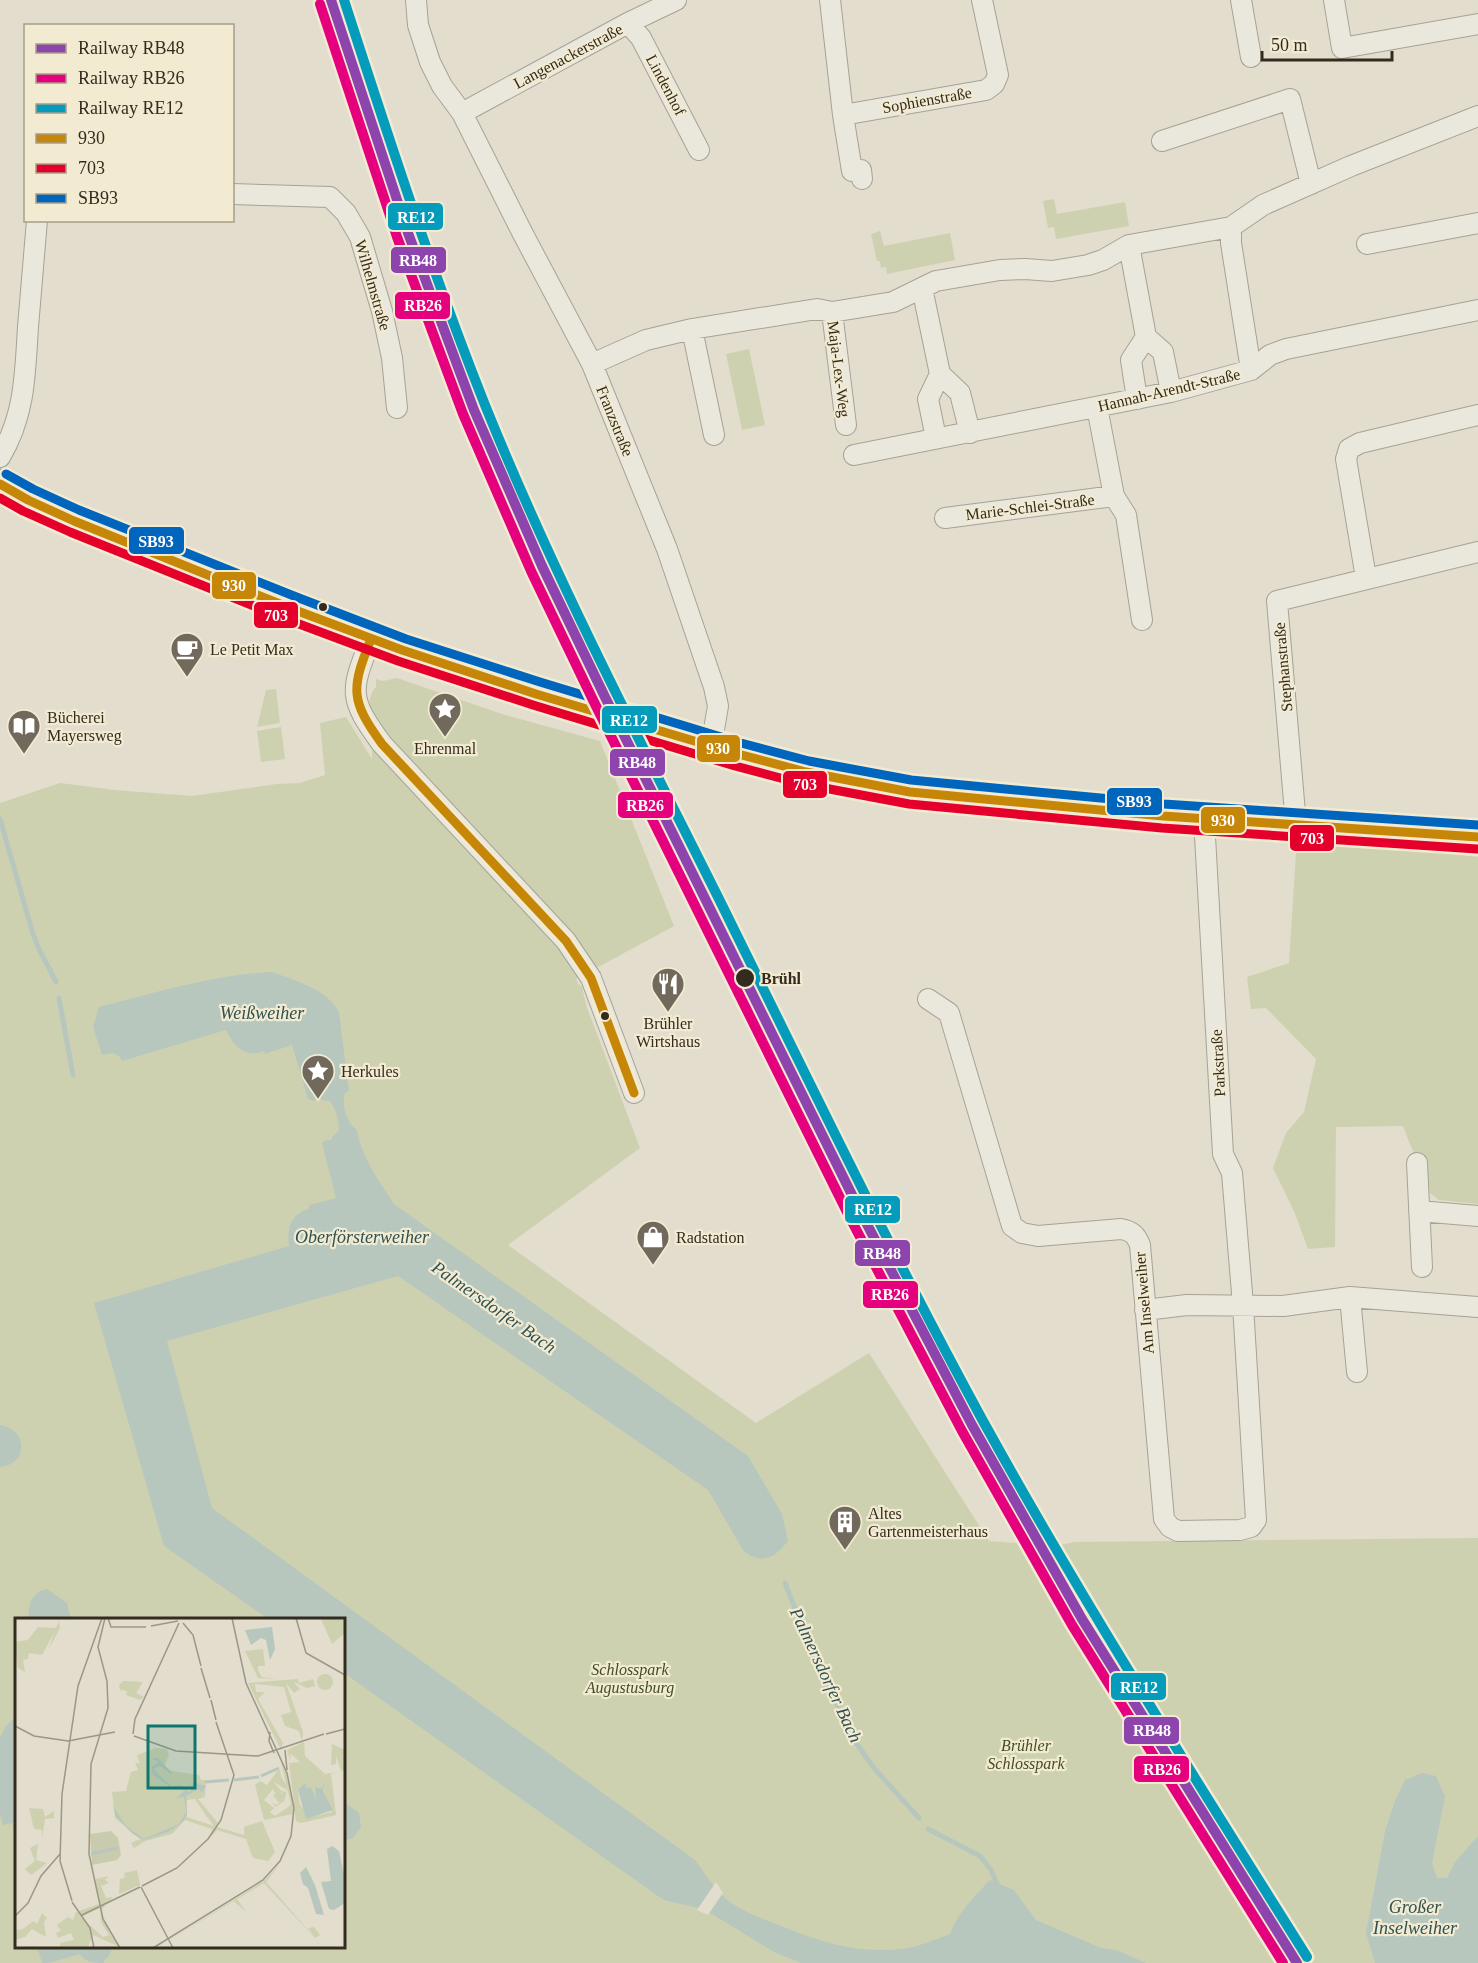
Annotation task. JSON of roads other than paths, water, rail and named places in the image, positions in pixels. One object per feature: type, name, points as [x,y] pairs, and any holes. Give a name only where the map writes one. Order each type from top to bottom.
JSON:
[{"type":"main road","points":[[0,484],[74,521],[371,639],[529,692],[711,747],[808,773],[876,788],[1204,819],[1478,837]]},
{"type":"street","name":"Franzstraße","points":[[416,0],[418,25],[430,62],[442,87],[462,113],[592,364],[667,549],[714,687],[718,706],[711,747]]},
{"type":"street","name":"Langenackerstraße","points":[[462,113],[628,23],[676,0]]},
{"type":"street","points":[[830,0],[852,171],[861,170],[862,179]]},
{"type":"street","name":"Sophienstraße","points":[[843,115],[986,90],[994,84],[998,75],[982,0]]},
{"type":"street","points":[[1241,0],[1251,57]]},
{"type":"street","points":[[1334,0],[1342,48],[1478,24]]},
{"type":"street","name":"Lindenhof","points":[[628,23],[641,38],[699,150]]},
{"type":"street","points":[[1162,141],[1290,99],[1311,184]]},
{"type":"street","points":[[592,364],[646,340],[692,328],[817,309],[832,312],[893,302],[936,281],[1000,270],[1052,271],[1088,265],[1103,260],[1129,245],[1231,226],[1263,205],[1478,116]]},
{"type":"street","name":"Wilhelmstraße","points":[[234,194],[330,198],[346,213],[360,237],[382,311],[392,358],[397,408]]},
{"type":"street","points":[[0,457],[11,438],[21,405],[37,222]]},
{"type":"street","points":[[1367,244],[1478,223]]},
{"type":"street","points":[[1231,226],[1231,243],[1251,370]]},
{"type":"street","points":[[1129,245],[1146,337],[1163,352],[1171,392]]},
{"type":"street","points":[[922,288],[940,374],[960,393],[970,433]]},
{"type":"street","name":"Hannah-Arendt-Straße","points":[[854,455],[1171,392],[1251,370],[1270,355],[1286,349],[1478,310]]},
{"type":"street","name":"Maja-Lex-Weg","points":[[832,312],[846,425]]},
{"type":"street","points":[[692,328],[714,435]]},
{"type":"street","points":[[1137,399],[1131,360],[1146,337]]},
{"type":"street","points":[[936,438],[928,399],[940,374]]},
{"type":"street","name":"Marie-Schlei-Straße","points":[[1097,407],[1114,496],[1126,515],[1142,620]]},
{"type":"street","points":[[1366,578],[1346,459],[1349,448],[1360,443],[1478,415]]},
{"type":"street","name":"Marie-Schlei-Straße","points":[[945,518],[1114,496]]},
{"type":"street","name":"Stephanstraße","points":[[1296,825],[1277,601],[1478,552]]},
{"type":"street","points":[[371,639],[358,672],[357,706],[363,717],[382,744],[566,941],[591,978],[634,1093]]},
{"type":"street","name":"Parkstraße","points":[[1204,819],[1223,1154],[1232,1173],[1243,1305],[1256,1520],[1251,1527],[1240,1530],[1206,1531]]},
{"type":"street","name":"Am Inselweiher","points":[[928,999],[950,1013],[1012,1226],[1022,1233],[1038,1236],[1121,1229],[1136,1236],[1140,1245],[1164,1519],[1170,1527],[1178,1531],[1206,1531]]},
{"type":"street","points":[[1417,1162],[1422,1267]]},
{"type":"street","points":[[1419,1211],[1478,1216]]},
{"type":"street","points":[[1350,1297],[1357,1372]]},
{"type":"street","points":[[1144,1310],[1187,1305],[1283,1306],[1350,1297],[1478,1307]]},
{"type":"water","points":[[272,972],[319,992],[334,1004],[339,1012],[349,1091],[345,1093],[344,1098],[346,1113],[350,1123],[357,1130],[362,1150],[372,1169],[394,1204],[748,1456],[782,1514],[788,1541],[773,1556],[762,1559],[750,1555],[743,1550],[708,1490],[398,1276],[167,1341],[212,1508],[695,1860],[720,1893],[746,1912],[837,1945],[868,1950],[901,1949],[950,1934],[962,1912],[990,1880],[1014,1890],[1036,1920],[1101,1948],[1116,1950],[1146,1963],[801,1963],[774,1952],[707,1911],[662,1899],[345,1674],[345,1618],[267,1618],[164,1546],[94,1303],[289,1246],[289,1228],[294,1218],[309,1209],[309,1205],[336,1198],[322,1143],[327,1139],[327,1141],[332,1139],[339,1131],[338,1123],[330,1101],[321,1100],[320,1097],[315,1098],[315,1101],[308,1099],[292,1045],[265,1054],[264,1051],[246,1052],[237,1046],[226,1030],[122,1061],[114,1053],[102,1055],[93,1027],[99,1007],[207,980]]},
{"type":"water","points":[[0,1425],[16,1433],[21,1446],[16,1460],[0,1467]]},
{"type":"water","points":[[47,1589],[67,1603],[71,1618],[29,1618],[32,1600],[42,1590]]},
{"type":"water","points":[[15,1717],[15,1834],[12,1823],[3,1825],[0,1815],[0,1737]]},
{"type":"water","name":"Großer Inselweiher","points":[[1422,1773],[1436,1776],[1445,1796],[1432,1863],[1437,1878],[1447,1878],[1455,1862],[1478,1836],[1478,1963],[1375,1963],[1366,1933],[1385,1831],[1395,1801],[1405,1780]]},
{"type":"water","points":[[345,1804],[359,1813],[361,1827],[353,1838],[345,1840]]},
{"type":"water","points":[[37,1948],[111,1948],[110,1955],[104,1963],[90,1962],[80,1954],[42,1963]]},
{"type":"waterway","name":"Palmersdorfer Bach","points":[[0,819],[33,934],[56,982]]},
{"type":"waterway","name":"Palmersdorfer Bach","points":[[59,998],[73,1075]]},
{"type":"waterway","name":"Palmersdorfer Bach","points":[[785,1583],[821,1674],[850,1734],[873,1767],[919,1818]]},
{"type":"waterway","name":"Palmersdorfer Bach","points":[[928,1829],[980,1856],[991,1870],[999,1889]]},
{"type":"rail line","name":"RB48","points":[[331,0],[408,233],[474,410],[542,566],[604,695],[859,1209],[972,1425],[1082,1619],[1297,1963]]},
{"type":"rail line","name":"RE12","points":[[344,0],[429,254],[485,405],[539,531],[628,717],[816,1097],[983,1421],[1101,1624],[1307,1957]]},
{"type":"rail line","name":"RB26","points":[[320,4],[397,237],[463,414],[531,571],[593,700],[848,1214],[962,1431],[1072,1625],[1283,1963]]},
{"type":"place","name":"Le Petit Max","points":[[187,678]]},
{"type":"place","name":"Ehrenmal","points":[[445,738]]},
{"type":"place","name":"Bücherei Mayersweg","points":[[24,755]]},
{"type":"place","name":"Brühl","points":[[745,978]]},
{"type":"place","name":"Brühler Wirtshaus","points":[[668,1013]]},
{"type":"place","name":"Herkules","points":[[318,1100]]},
{"type":"place","name":"Radstation","points":[[653,1266]]},
{"type":"place","name":"Altes Gartenmeisterhaus","points":[[845,1551]]},
{"type":"water label","name":"Weißweiher","points":[[262,1013]]},
{"type":"water label","name":"Oberförsterweiher","points":[[362,1237]]},
{"type":"park label","name":"Schlosspark Augustusburg","points":[[630,1678]]},
{"type":"park label","name":"Brühler Schlosspark","points":[[1026,1754]]}]
